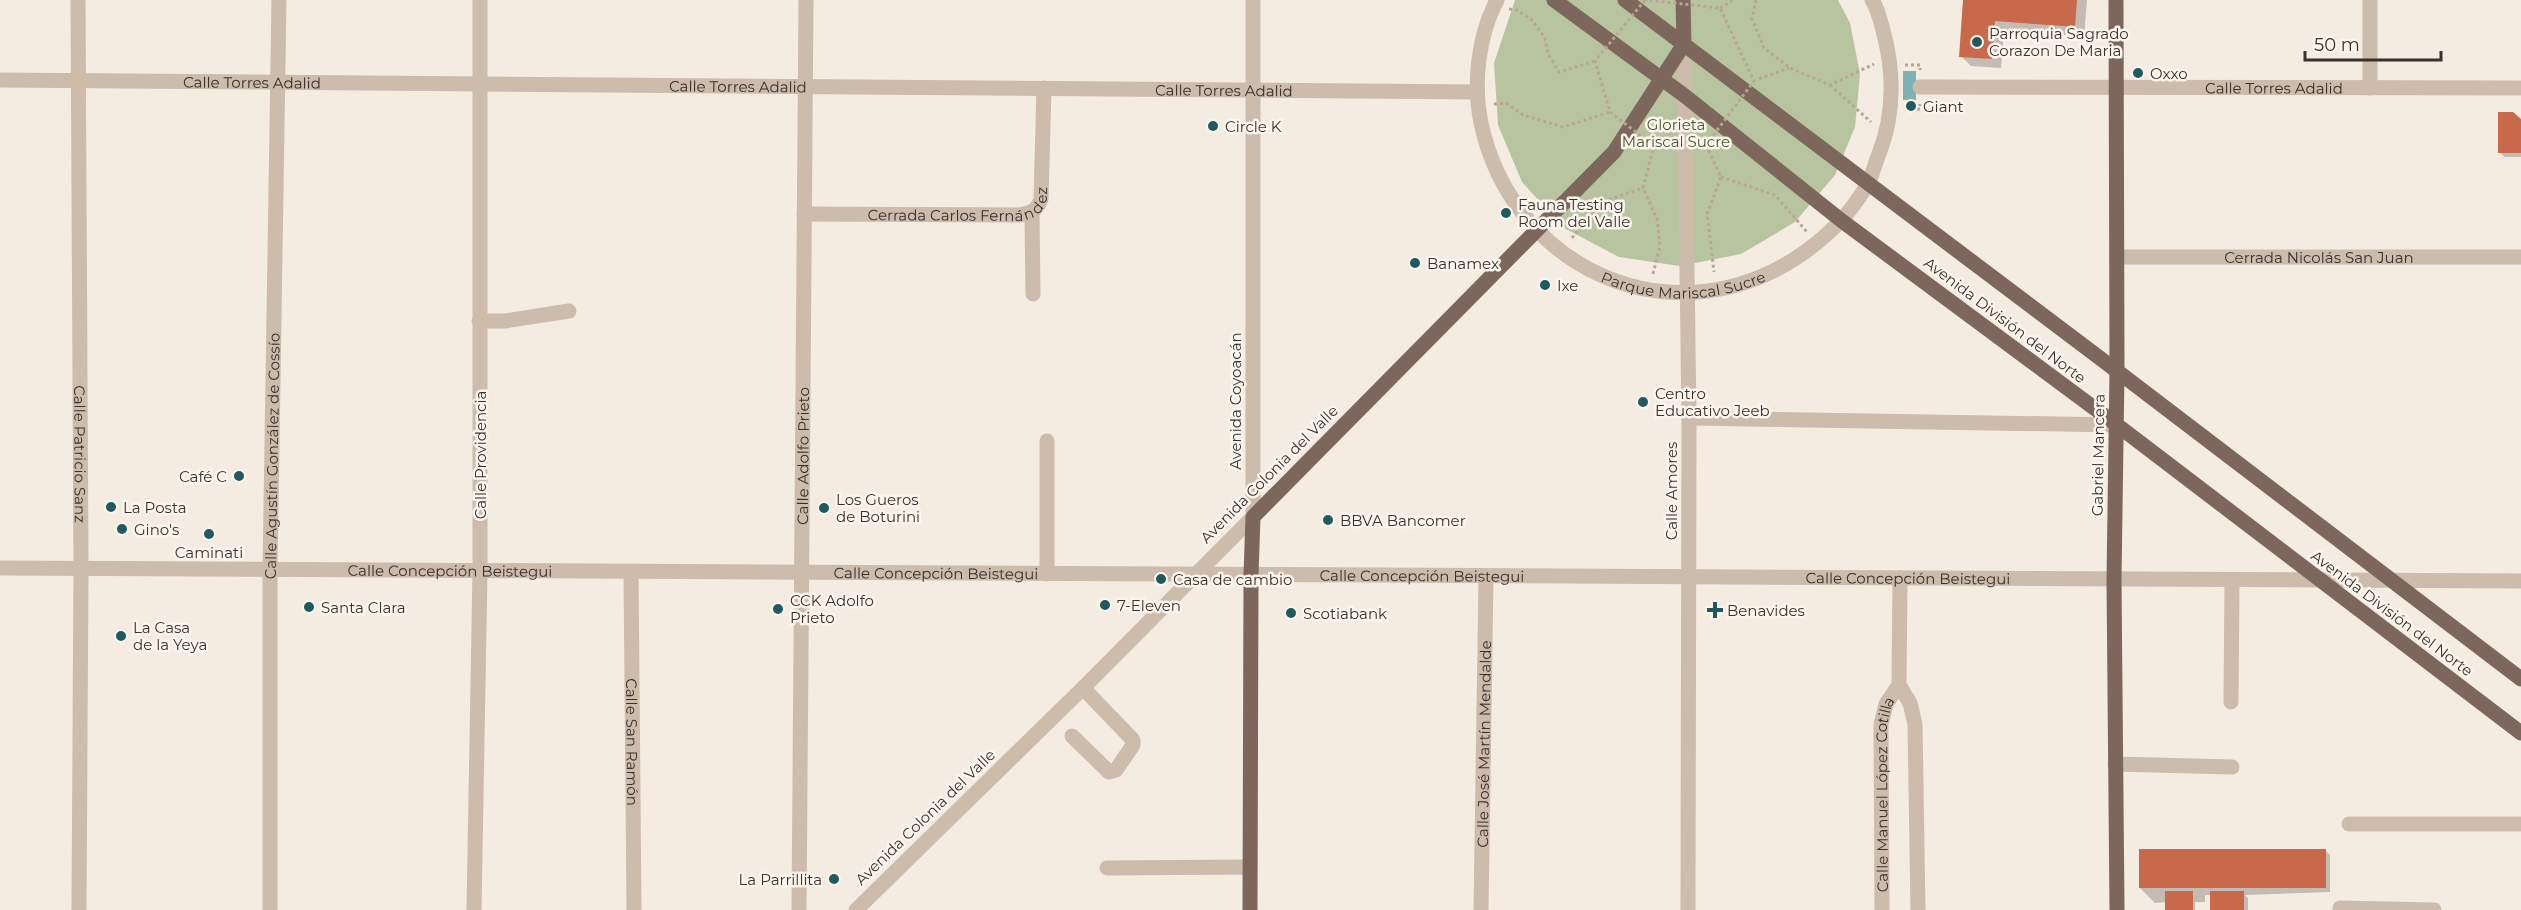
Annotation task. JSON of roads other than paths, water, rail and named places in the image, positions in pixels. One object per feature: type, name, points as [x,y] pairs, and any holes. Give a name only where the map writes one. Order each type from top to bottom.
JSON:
[{"type":"main road","name":"Avenida División del Norte","points":[[1554,0],[1685,96],[1842,221],[2117,425],[2521,733]]},
{"type":"main road","name":"Avenida División del Norte","points":[[1624,0],[2521,679]]},
{"type":"main road","name":"Calle Amores","points":[[1683,0],[1684,44]]},
{"type":"main road","name":"Gabriel Mancera","points":[[2116,0],[2117,425],[2114,580],[2117,910]]},
{"type":"main road","name":"Avenida Colonia del Valle","points":[[1253,517],[1614,152],[1684,44]]},
{"type":"main road","name":"Avenida Coyoacán","points":[[1250,910],[1253,517]]},
{"type":"street","name":"Calle Patricio Sanz","points":[[78,0],[81,568],[79,910]]},
{"type":"street","name":"Calle Agustín González de Cossío","points":[[270,910],[270,570],[279,0]]},
{"type":"street","name":"Calle Providencia","points":[[474,910],[480,571],[480,0]]},
{"type":"street","name":"Calle Adolfo Prieto","points":[[799,910],[806,0]]},
{"type":"street","name":"Avenida Coyoacán","points":[[1252,0],[1253,517]]},
{"type":"street","name":"Parque Mariscal Sucre","points":[[1495,4],[1480,49],[1477,99],[1487,152],[1507,194],[1536,231],[1560,252],[1603,276],[1649,290],[1688,293],[1717,290],[1770,274],[1818,244],[1842,221],[1868,183],[1886,136],[1892,87],[1890,57],[1872,0]]},
{"type":"street","points":[[2370,0],[2370,87]]},
{"type":"street","name":"Calle Amores","points":[[1684,44],[1689,418],[1688,910]]},
{"type":"street","name":"Calle Torres Adalid","points":[[0,80],[1253,90],[1477,99]]},
{"type":"street","name":"Calle Torres Adalid","points":[[1920,87],[2521,88]]},
{"type":"street","name":"Cerrada Carlos Fernández","points":[[804,214],[1020,215],[1032,213],[1039,206],[1041,199],[1044,88]]},
{"type":"street","points":[[1032,213],[1033,294]]},
{"type":"street","name":"Cerrada Nicolás San Juan","points":[[2117,256],[2521,257]]},
{"type":"street","points":[[479,321],[505,321],[569,311]]},
{"type":"street","points":[[1689,418],[2117,425]]},
{"type":"street","points":[[1047,441],[1047,574]]},
{"type":"street","name":"Avenida Colonia del Valle","points":[[856,910],[1083,688],[1253,517]]},
{"type":"street","name":"Calle Concepción Beistegui","points":[[0,568],[2521,581]]},
{"type":"street","name":"Calle San Ramón","points":[[631,572],[634,910]]},
{"type":"street","name":"Calle José Martín Mendalde","points":[[1481,910],[1486,577]]},
{"type":"street","name":"Calle Manuel López Cotilla","points":[[1900,578],[1899,685],[1910,703],[1915,724],[1918,910]]},
{"type":"street","points":[[2231,702],[2232,581]]},
{"type":"street","name":"Calle Manuel López Cotilla","points":[[1882,910],[1881,725],[1886,704],[1899,685]]},
{"type":"street","points":[[1072,736],[1109,772],[1116,770],[1133,745],[1133,740],[1083,688]]},
{"type":"street","points":[[2115,764],[2232,767]]},
{"type":"street","points":[[2349,824],[2521,824]]},
{"type":"street","points":[[1107,867],[1250,867]]},
{"type":"street","points":[[2340,908],[2434,910]]},
{"type":"water","points":[[1903,71],[1916,71],[1916,100],[1903,100]]},
{"type":"place","name":"Parroquia Sagrado Corazon De Maria","points":[[1977,42]]},
{"type":"place","name":"Oxxo","points":[[2138,73]]},
{"type":"place","name":"Giant","points":[[1911,106]]},
{"type":"place","name":"Circle K","points":[[1213,126]]},
{"type":"place","name":"Fauna Testing Room del Valle","points":[[1506,213]]},
{"type":"place","name":"Banamex","points":[[1415,263]]},
{"type":"place","name":"Ixe","points":[[1545,285]]},
{"type":"place","name":"Centro Educativo Jeeb","points":[[1643,402]]},
{"type":"place","name":"Café C","points":[[239,476]]},
{"type":"place","name":"La Posta","points":[[111,507]]},
{"type":"place","name":"Los Gueros de Boturini","points":[[824,508]]},
{"type":"place","name":"BBVA Bancomer","points":[[1328,520]]},
{"type":"place","name":"Gino's","points":[[122,529]]},
{"type":"place","name":"Caminati","points":[[209,534]]},
{"type":"place","name":"Casa de cambio","points":[[1161,579]]},
{"type":"place","name":"7-Eleven","points":[[1105,605]]},
{"type":"place","name":"Santa Clara","points":[[309,607]]},
{"type":"place","name":"CCK Adolfo Prieto","points":[[778,609]]},
{"type":"place","name":"Benavides","points":[[1715,610]]},
{"type":"place","name":"Scotiabank","points":[[1291,613]]},
{"type":"place","name":"La Casa de la Yeya","points":[[121,636]]},
{"type":"place","name":"La Parrillita","points":[[834,879]]},
{"type":"park label","name":"Glorieta Mariscal Sucre","points":[[1676,132]]}]
